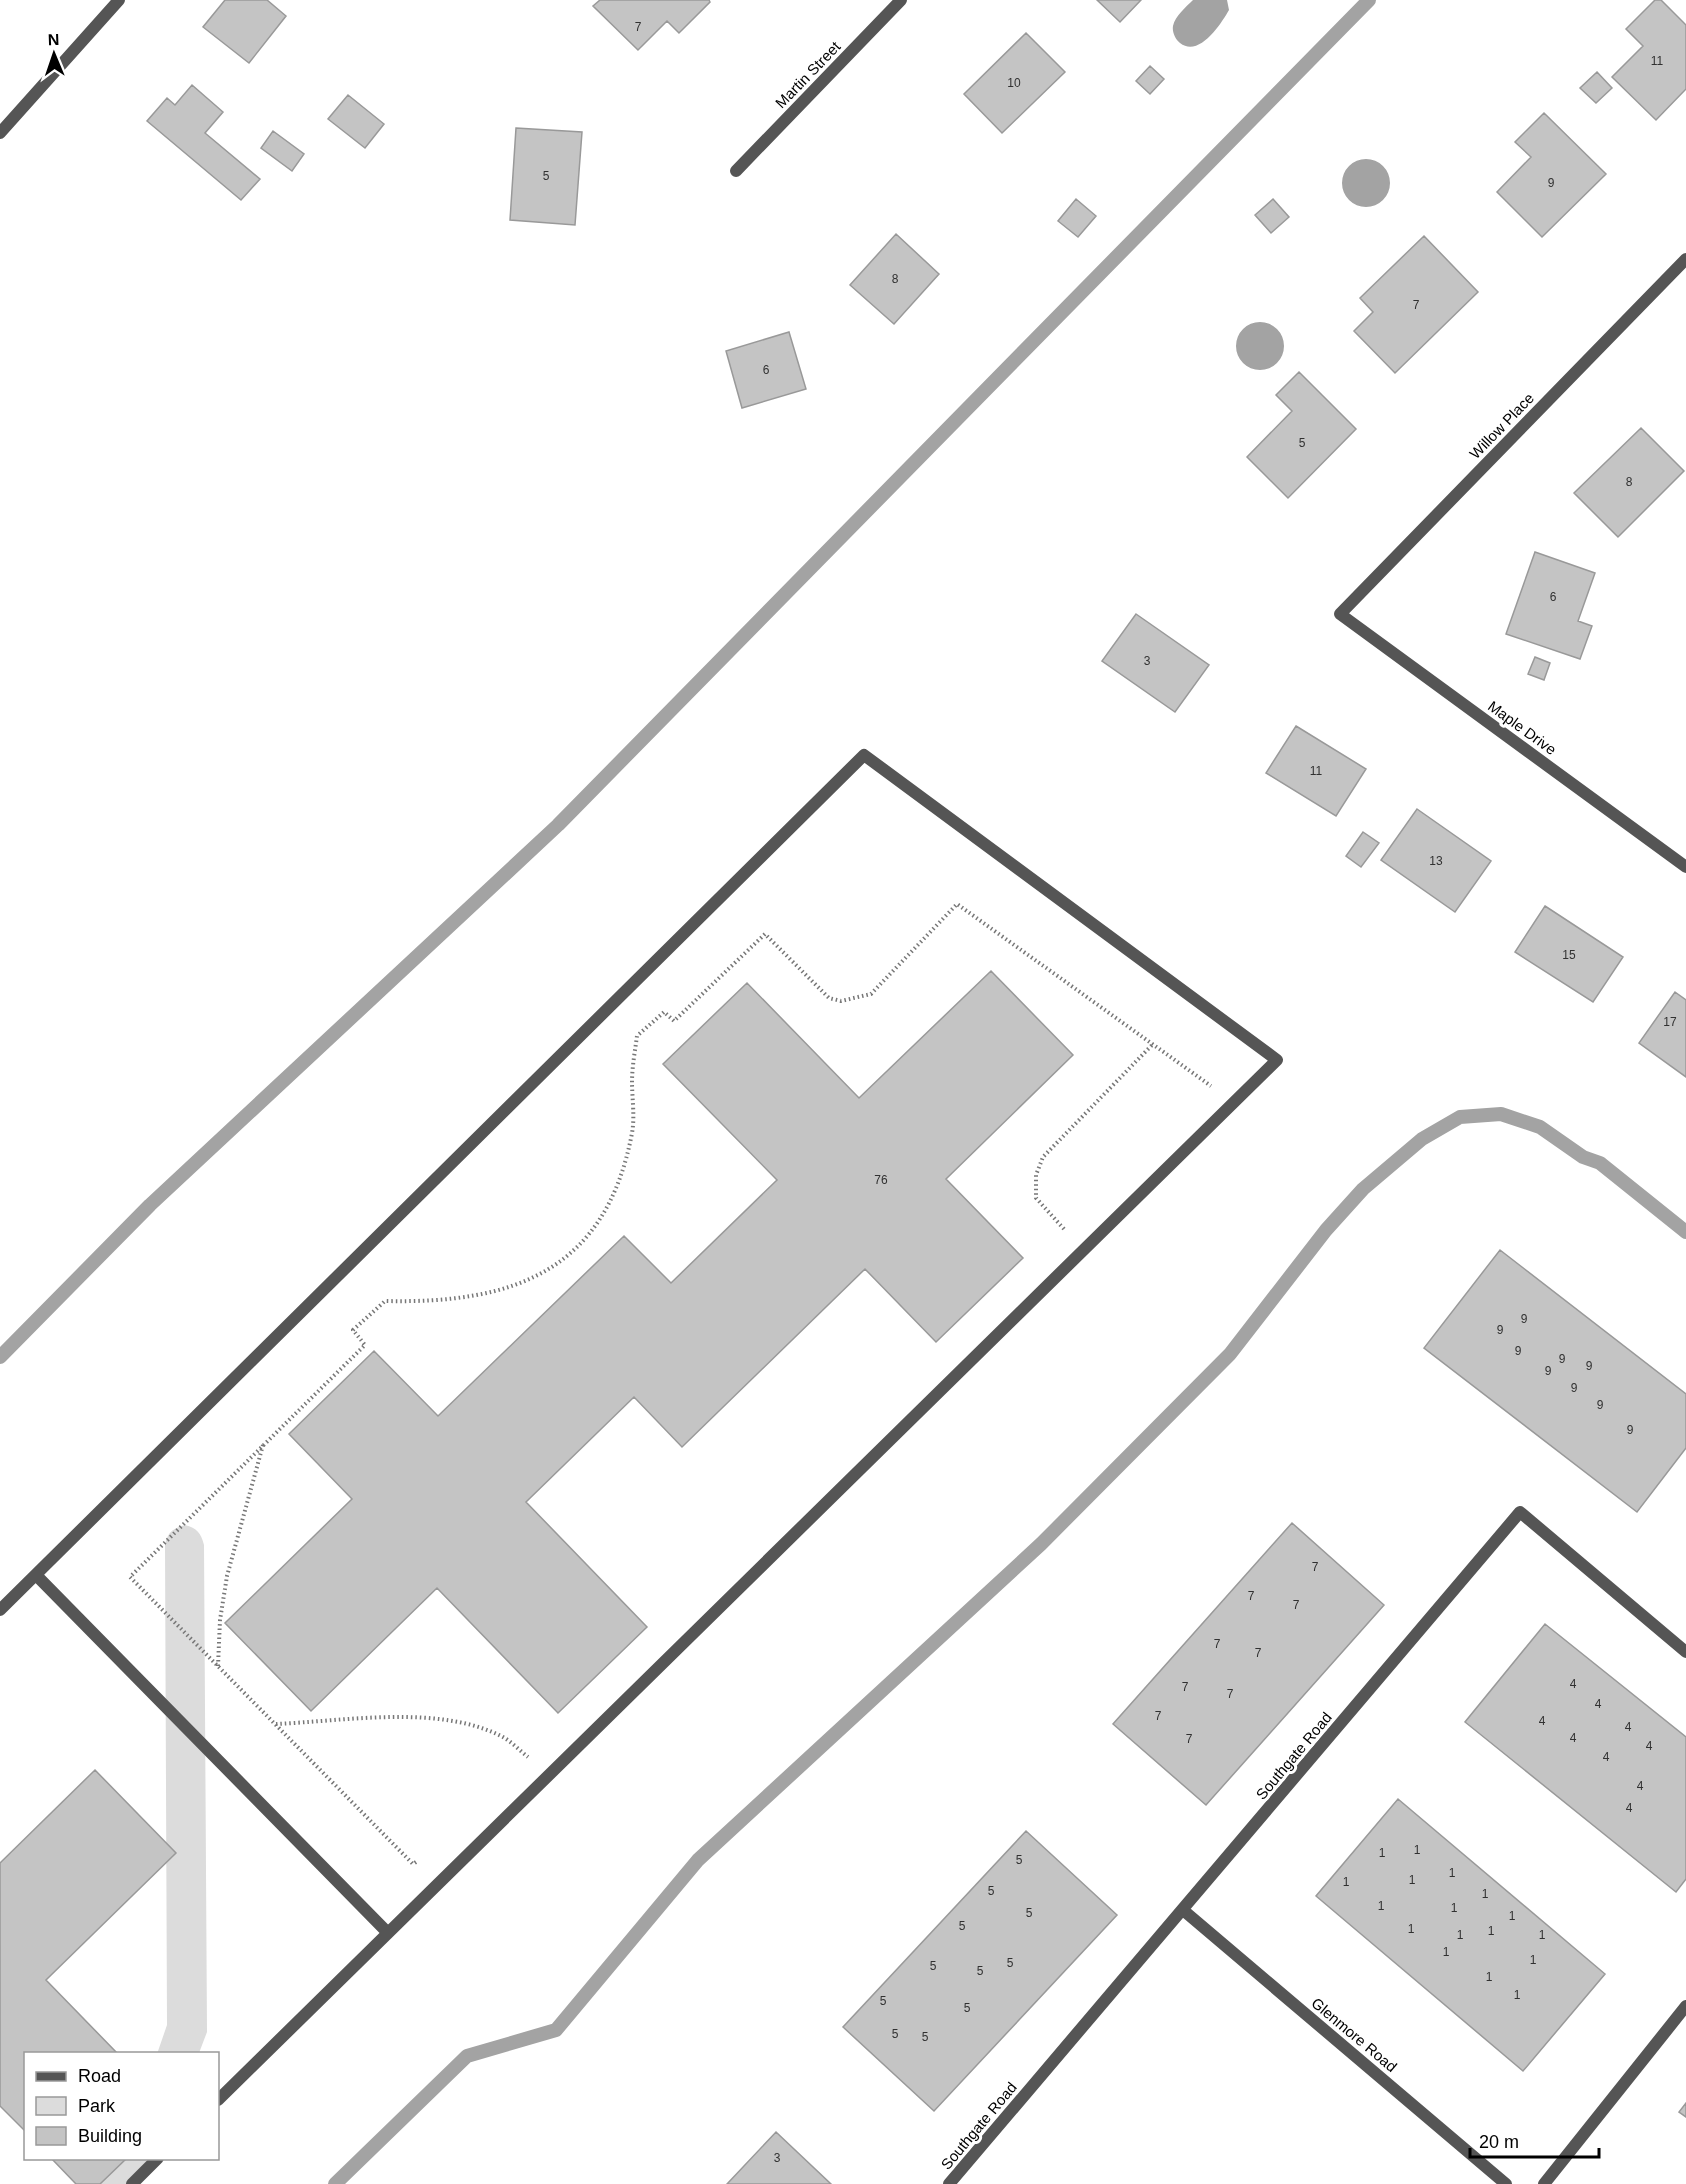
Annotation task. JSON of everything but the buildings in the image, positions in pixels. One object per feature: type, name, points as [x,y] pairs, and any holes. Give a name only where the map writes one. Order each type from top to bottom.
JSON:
[{"type":"street","points":[[0,133],[119,0]]},
{"type":"street","name":"Martin Street","points":[[736,171],[901,0]]},
{"type":"street","name":"Willow Place","points":[[1340,614],[1686,259]]},
{"type":"street","name":"Maple Drive","points":[[1340,614],[1686,867]]},
{"type":"street","points":[[0,1610],[864,755],[1277,1060],[219,2099]]},
{"type":"street","name":"Southgate Road","points":[[949,2184],[1520,1512],[1686,1652]]},
{"type":"street","points":[[36,1575],[388,1933]]},
{"type":"street","name":"Glenmore Road","points":[[1183,1910],[1506,2184]]},
{"type":"street","points":[[1544,2184],[1686,2006]]},
{"type":"street","points":[[132,2184],[156,2160]]},
{"type":"path","points":[[421,1857],[413,1864],[130,1577],[365,1345],[353,1330],[385,1301],[433,1302],[486,1293],[532,1279],[573,1253],[601,1221],[622,1177],[633,1130],[632,1079],[637,1036],[664,1012],[674,1022],[765,934],[829,998],[841,1001],[859,999],[871,994],[957,904],[1215,1089]]},
{"type":"path","points":[[1066,1230],[1036,1198],[1036,1174],[1043,1157],[1153,1044]]},
{"type":"path","points":[[218,1666],[220,1620],[227,1576],[263,1444]]},
{"type":"path","points":[[276,1724],[426,1717],[467,1723],[504,1738],[529,1758]]},
{"type":"path","points":[[521,1765],[536,1749]]},
{"type":"green space","points":[[185,1525],[193,1528],[198,1532],[204,1545],[207,2032],[199,2052],[158,2052],[167,2025],[165,1545],[171,1532]]},
{"type":"green space","points":[[98,2160],[147,2160],[129,2184],[78,2184]]},
{"type":"shaded area","points":[[1193,0],[1227,0],[1229,10],[1215,31],[1202,43],[1187,46],[1177,40],[1173,33],[1173,26],[1178,15]]},
{"type":"shaded area","points":[[1366,159],[1383,166],[1390,183],[1383,200],[1366,207],[1349,200],[1342,183],[1349,166]]},
{"type":"shaded area","points":[[1260,322],[1277,329],[1284,346],[1277,363],[1260,370],[1243,363],[1236,346],[1243,329]]},
{"type":"waterway","points":[[0,1357],[150,1205],[558,825],[1369,0]]},
{"type":"waterway","points":[[335,2184],[467,2056],[556,2030],[698,1860],[1041,1544],[1230,1354],[1326,1230],[1363,1189],[1422,1139],[1460,1117],[1501,1114],[1540,1127],[1583,1157],[1600,1163],[1686,1232]]}]
